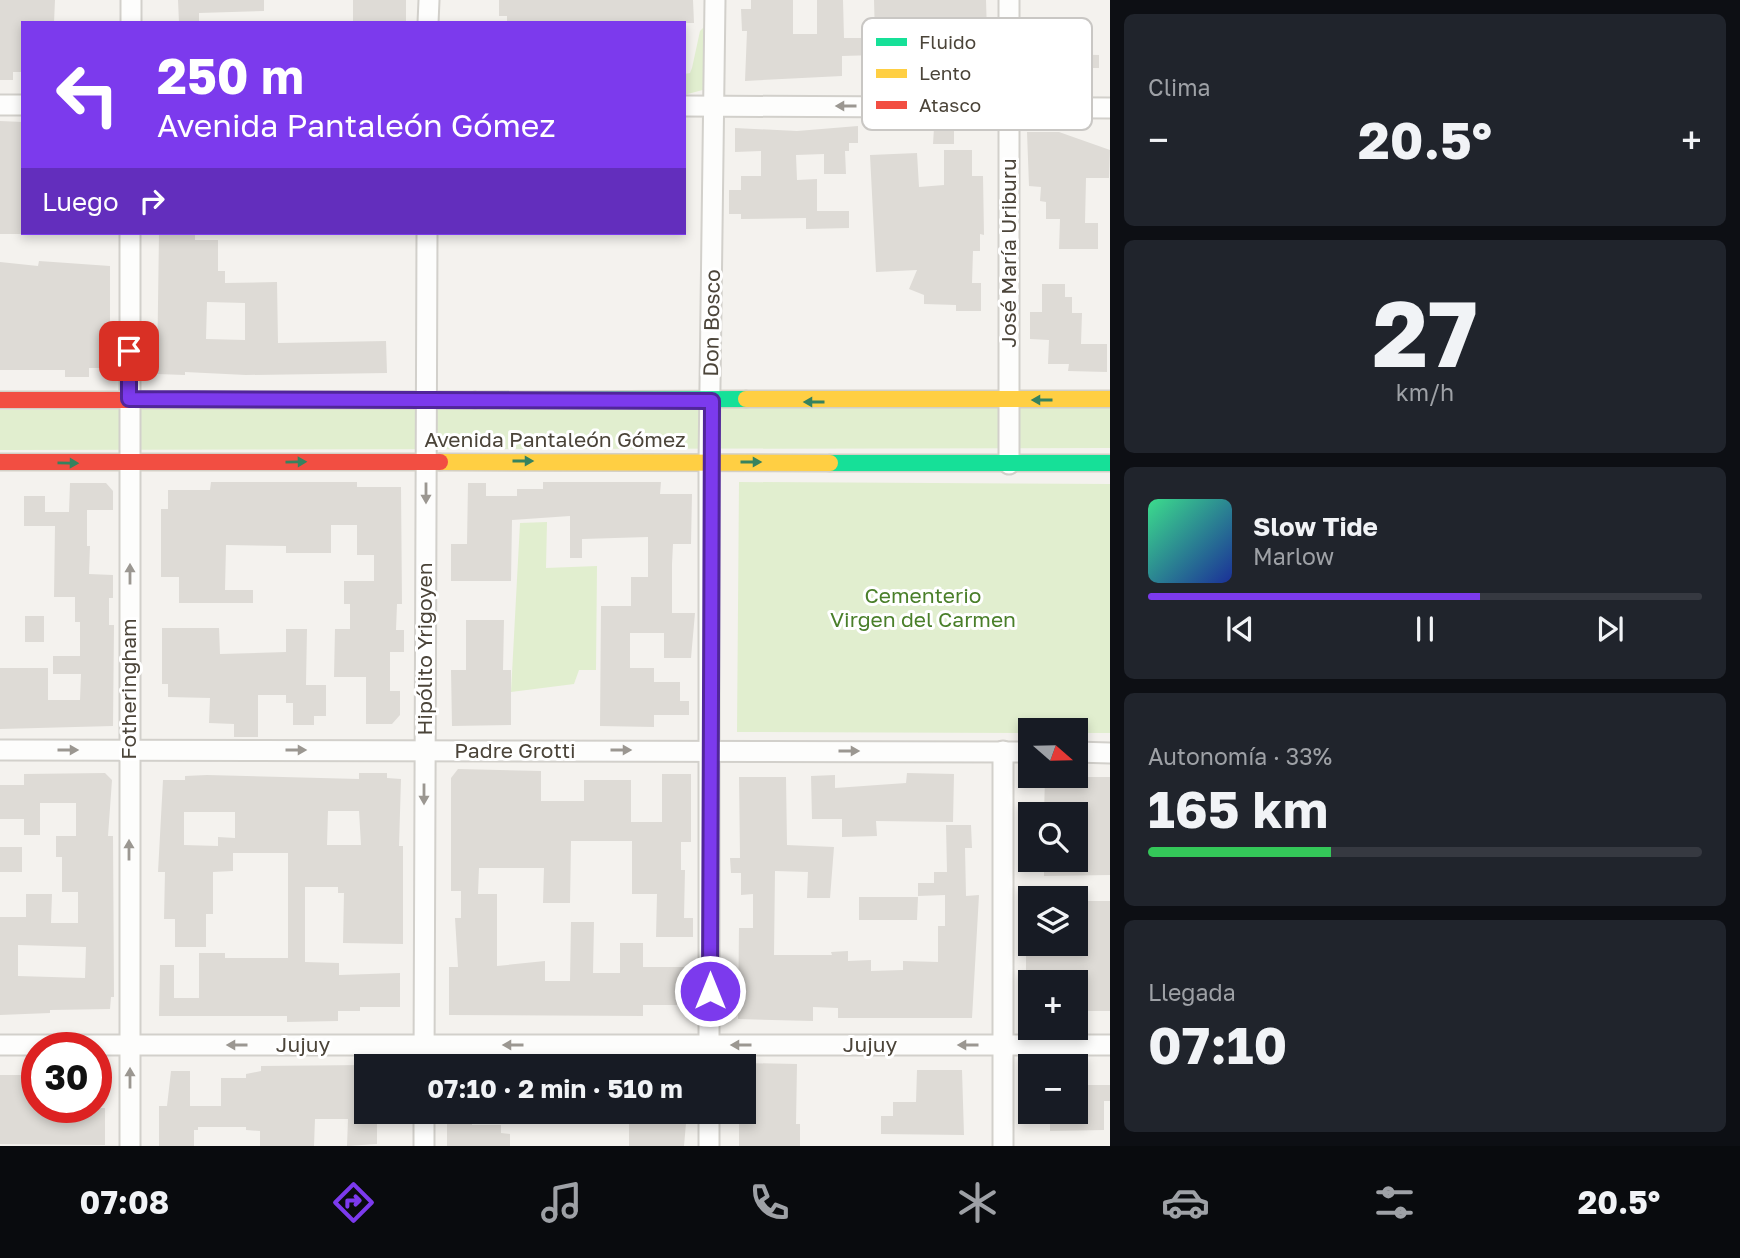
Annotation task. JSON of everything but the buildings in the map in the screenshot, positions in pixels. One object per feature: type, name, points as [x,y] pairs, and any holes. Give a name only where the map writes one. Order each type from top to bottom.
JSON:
[{"type":"main road","name":"Avenida Pantaleón Gómez","points":[[0,400],[1110,399]]},
{"type":"main road","name":"Avenida Pantaleón Gómez","points":[[0,462],[1110,463]]},
{"type":"street","points":[[131,0],[131,21]]},
{"type":"street","points":[[429,0],[429,21]]},
{"type":"street","name":"Don Bosco","points":[[709,1054],[709,461],[712,401],[715,0]]},
{"type":"street","name":"José María Uriburu","points":[[1009,0],[1009,18]]},
{"type":"street","points":[[0,105],[21,105]]},
{"type":"street","points":[[686,106],[862,107]]},
{"type":"street","points":[[1092,108],[1110,108]]},
{"type":"street","name":"José María Uriburu","points":[[1009,130],[1009,464]]},
{"type":"street","name":"Fotheringham","points":[[130,235],[130,1146]]},
{"type":"street","name":"Hipólito Yrigoyen","points":[[424,1054],[427,235]]},
{"type":"street","name":"Padre Grotti","points":[[0,750],[1018,752]]},
{"type":"street","points":[[1003,751],[1003,1146]]},
{"type":"street","points":[[1088,752],[1110,753]]},
{"type":"street","name":"Jujuy","points":[[0,1045],[1110,1045]]},
{"type":"street","points":[[424,1124],[424,1146]]},
{"type":"street","points":[[709,1124],[709,1146]]},
{"type":"green space","points":[[706,25],[710,88],[686,94],[686,74],[690,73],[692,68],[700,31]]},
{"type":"green space","points":[[1110,406],[1110,448],[0,450],[0,410]]},
{"type":"green space","name":"Cementerio Virgen del Carmen","points":[[739,482],[1110,484],[1110,733],[1088,733],[1088,718],[1018,718],[1018,733],[737,732]]},
{"type":"green space","points":[[547,522],[546,568],[597,566],[596,670],[579,670],[574,684],[511,692],[520,523]]},
{"type":"traffic: fast","points":[[475,400],[746,399]]},
{"type":"traffic: fast","points":[[830,463],[1110,463]]},
{"type":"traffic: slow","points":[[746,399],[1110,399]]},
{"type":"traffic: slow","points":[[440,462],[830,463]]},
{"type":"traffic: jam","points":[[0,400],[475,400]]},
{"type":"traffic: jam","points":[[0,462],[440,462]]},
{"type":"route","points":[[129,351],[129,399],[712,401],[709,461],[710,991]]}]
